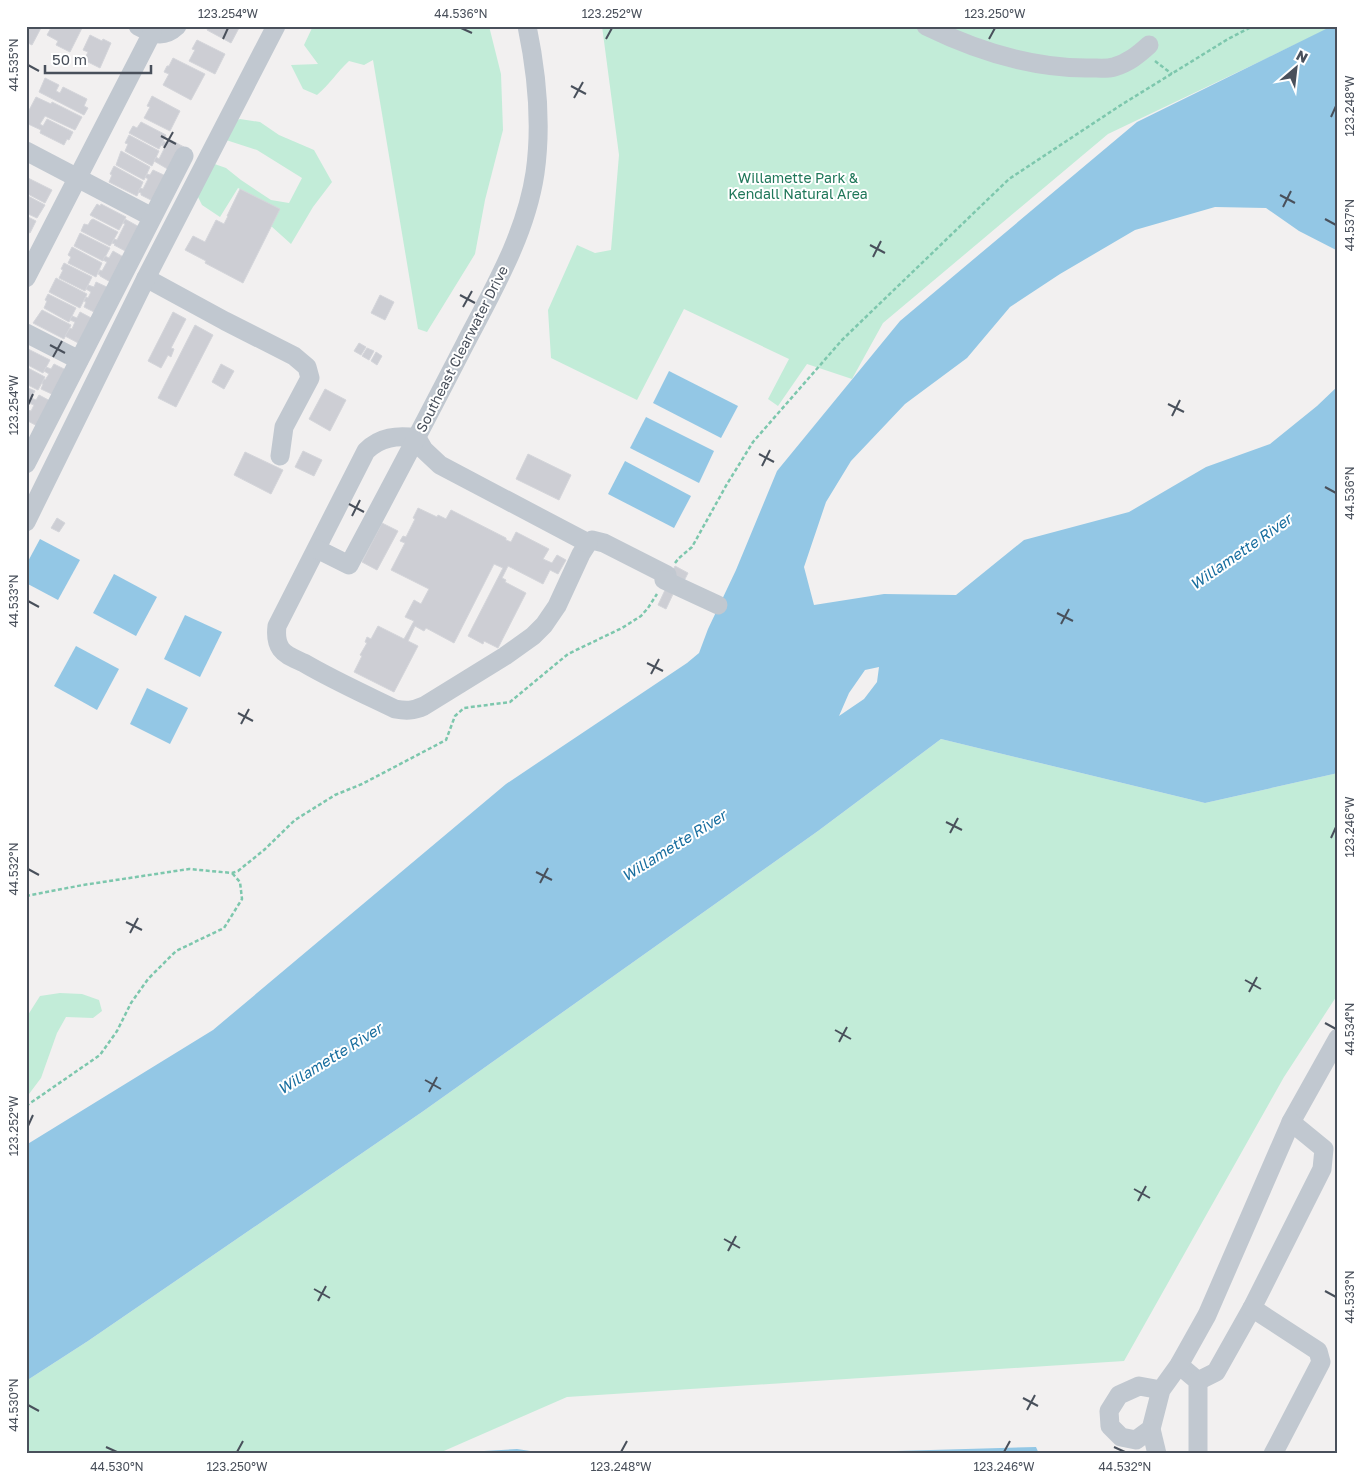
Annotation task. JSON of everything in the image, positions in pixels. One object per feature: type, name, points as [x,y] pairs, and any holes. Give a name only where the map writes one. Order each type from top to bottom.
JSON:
[{"type":"street","points":[[26,278],[78,178],[145,30],[161,34],[170,32],[177,26]]},
{"type":"street","points":[[26,522],[146,278],[276,26]]},
{"type":"street","name":"Southeast Clearwater Drive","points":[[316,549],[349,566],[501,274],[519,231],[530,197],[538,139],[535,73],[526,26]]},
{"type":"street","points":[[926,26],[991,52],[1027,62],[1075,69],[1112,68],[1132,60],[1145,48]]},
{"type":"street","points":[[26,151],[152,217]]},
{"type":"street","points":[[26,464],[184,156]]},
{"type":"street","points":[[146,278],[294,356],[307,368],[310,378],[284,427],[280,456]]},
{"type":"street","points":[[26,333],[79,360]]},
{"type":"street","points":[[588,543],[440,465],[424,450],[417,438],[401,436],[380,440],[366,451],[277,626],[278,643],[286,654],[312,668],[395,709],[407,711],[416,710],[424,706],[505,656],[533,636],[544,625],[557,606],[581,554],[592,540],[604,543],[718,606]]},
{"type":"street","points":[[1138,1454],[1151,1429],[1161,1390],[1179,1365],[1206,1315],[1291,1122],[1338,1038]]},
{"type":"street","points":[[1198,1381],[1216,1372],[1252,1308],[1322,1169],[1324,1149],[1291,1122]]},
{"type":"street","points":[[1252,1308],[1318,1351],[1321,1362],[1273,1454]]},
{"type":"street","points":[[1179,1365],[1198,1381],[1198,1454]]},
{"type":"street","points":[[1151,1429],[1136,1440],[1122,1437],[1110,1426],[1109,1411],[1119,1395],[1139,1386],[1161,1390]]},
{"type":"street","points":[[1151,1429],[1157,1454]]},
{"type":"path","points":[[26,896],[188,868],[238,871],[264,850],[295,820],[335,796],[446,740],[455,716],[464,708],[510,702],[568,654],[622,628],[641,616],[679,558],[692,547],[726,484],[753,442],[842,340],[1009,179],[1172,74],[1228,39],[1253,26]]},
{"type":"path","points":[[1145,48],[1172,74]]},
{"type":"path","points":[[26,1106],[100,1055],[118,1031],[131,1003],[148,979],[176,951],[224,928],[242,899],[240,882],[232,872]]},
{"type":"green space","points":[[313,26],[489,26],[501,74],[503,130],[485,200],[475,254],[427,332],[418,329],[373,60],[364,65],[349,61],[317,95],[303,89],[291,65],[318,64],[304,45]]},
{"type":"green space","name":"Willamette Park & Kendall Natural Area","points":[[602,26],[1334,26],[1108,134],[883,323],[852,379],[807,364],[778,406],[768,399],[789,359],[684,309],[637,400],[551,358],[548,310],[577,245],[595,253],[611,250],[619,155]]},
{"type":"green space","points":[[240,119],[260,122],[279,135],[314,150],[332,182],[313,207],[291,244],[271,226],[279,209],[238,188],[220,217],[202,205],[193,187],[206,161],[226,168],[271,200],[289,203],[302,178],[257,150],[226,140],[226,124]]},
{"type":"green space","points":[[941,739],[1205,803],[1338,773],[1338,994],[1284,1077],[1124,1361],[567,1397],[437,1454],[26,1454],[26,1381],[88,1341],[422,1112],[818,831]]},
{"type":"green space","points":[[60,993],[82,994],[99,1000],[102,1011],[93,1018],[66,1017],[57,1033],[41,1078],[29,1094],[26,1094],[26,1018],[40,996]]},
{"type":"water","name":"Willamette River","points":[[1332,26],[1338,26],[1338,251],[1299,231],[1266,208],[1215,207],[1135,230],[1060,274],[1010,307],[967,358],[905,404],[851,461],[826,502],[804,567],[814,605],[884,594],[956,595],[1024,540],[1129,512],[1206,467],[1270,444],[1317,406],[1338,386],[1338,773],[1205,803],[941,739],[818,831],[422,1112],[88,1341],[26,1381],[26,1145],[213,1030],[506,784],[687,663],[699,653],[777,471],[900,321],[1137,122]],"holes":[[[879,667],[877,682],[864,699],[839,716],[849,693],[865,670]]]},
{"type":"water","points":[[669,371],[738,406],[721,438],[653,403]]},
{"type":"water","points":[[646,417],[714,451],[699,483],[630,448]]},
{"type":"water","points":[[625,461],[691,496],[674,528],[608,494]]},
{"type":"water","points":[[40,539],[80,560],[58,600],[26,583],[26,565]]},
{"type":"water","points":[[114,574],[157,597],[136,636],[93,613]]},
{"type":"water","points":[[185,615],[222,632],[200,677],[164,659]]},
{"type":"water","points":[[76,646],[119,669],[97,710],[54,686]]},
{"type":"water","points":[[147,688],[188,708],[170,744],[130,724]]},
{"type":"water","points":[[1036,1447],[1039,1454],[853,1454],[861,1452]]},
{"type":"water","points":[[517,1449],[550,1454],[432,1454]]},
{"type":"building","points":[[26,26],[42,26],[32,45],[26,42]]},
{"type":"building","points":[[52,26],[83,26],[70,52],[56,45],[58,41],[47,35]]},
{"type":"building","points":[[209,26],[240,26],[231,43],[207,30]]},
{"type":"building","points":[[90,35],[111,43],[100,68],[84,60],[88,52],[83,50]]},
{"type":"building","points":[[197,40],[225,54],[215,74],[189,61],[195,50],[192,49]]},
{"type":"building","points":[[173,58],[205,74],[191,100],[163,85],[169,74],[164,72]]},
{"type":"building","points":[[45,78],[59,85],[56,91],[60,93],[63,87],[87,99],[84,106],[88,108],[84,115],[39,92]]},
{"type":"building","points":[[152,96],[180,111],[170,131],[144,118],[150,107],[147,106]]},
{"type":"building","points":[[36,97],[51,104],[52,102],[82,117],[75,130],[45,116],[40,124],[43,126],[47,119],[73,132],[64,145],[40,133],[41,130],[26,123],[26,116]]},
{"type":"building","points":[[141,122],[166,135],[159,149],[129,133],[133,126],[137,128]]},
{"type":"building","points":[[129,135],[159,151],[152,166],[125,151],[128,144],[125,143]]},
{"type":"building","points":[[169,139],[184,147],[171,171],[154,161],[156,157],[159,159],[165,147],[161,145],[163,141],[167,143]]},
{"type":"building","points":[[121,151],[150,167],[144,180],[116,165]]},
{"type":"building","points":[[114,166],[143,182],[137,196],[109,182]]},
{"type":"building","points":[[153,170],[168,177],[155,202],[138,192],[140,188],[143,189],[148,179],[145,177],[147,174],[150,175]]},
{"type":"building","points":[[26,177],[52,190],[45,203],[26,193]]},
{"type":"building","points":[[240,189],[280,209],[243,283],[185,250],[193,236],[205,242],[216,220],[224,224]]},
{"type":"building","points":[[26,195],[45,205],[37,218],[26,213]]},
{"type":"building","points":[[97,204],[100,206],[101,204],[126,217],[119,230],[90,215]]},
{"type":"building","points":[[26,216],[36,221],[30,233],[26,231]]},
{"type":"building","points":[[93,219],[118,232],[110,246],[81,231],[84,224],[88,225]]},
{"type":"building","points":[[125,219],[141,228],[129,253],[112,243],[114,239],[117,240],[125,224],[123,223]]},
{"type":"building","points":[[80,233],[110,248],[103,261],[74,246]]},
{"type":"building","points":[[72,247],[102,263],[96,277],[68,263],[71,257],[68,255]]},
{"type":"building","points":[[113,251],[127,259],[114,284],[98,274],[107,262],[103,260],[105,256],[109,258]]},
{"type":"building","points":[[64,263],[92,277],[85,291],[59,278]]},
{"type":"building","points":[[56,278],[87,294],[80,308],[49,292]]},
{"type":"building","points":[[96,282],[111,289],[98,314],[84,307],[86,302],[84,301],[91,292],[86,289],[88,285],[94,287]]},
{"type":"building","points":[[48,294],[76,308],[69,322],[44,308]]},
{"type":"building","points":[[380,295],[394,302],[385,320],[371,313]]},
{"type":"building","points":[[42,310],[71,325],[64,339],[33,323]]},
{"type":"building","points":[[80,312],[95,320],[82,345],[65,336],[70,328],[72,329],[75,322],[70,320],[72,316],[77,318]]},
{"type":"building","points":[[173,312],[186,319],[171,348],[174,349],[171,357],[168,355],[161,368],[148,361]]},
{"type":"building","points":[[195,325],[213,335],[176,407],[158,398]]},
{"type":"building","points":[[359,343],[366,347],[361,355],[354,351]]},
{"type":"building","points":[[26,348],[50,360],[43,373],[26,364]]},
{"type":"building","points":[[367,348],[374,351],[369,360],[362,356]]},
{"type":"building","points":[[376,352],[382,356],[377,365],[371,361]]},
{"type":"building","points":[[54,364],[68,371],[56,396],[41,389],[44,379],[49,374],[44,371],[46,367],[51,369]]},
{"type":"building","points":[[221,364],[234,371],[224,389],[212,382]]},
{"type":"building","points":[[26,367],[45,377],[38,390],[26,384]]},
{"type":"building","points":[[26,387],[35,391],[28,404],[26,403]]},
{"type":"building","points":[[325,389],[346,400],[330,431],[309,419]]},
{"type":"building","points":[[39,395],[54,403],[41,428],[26,420],[29,415],[26,413],[28,410],[31,411],[34,405],[29,403],[31,398],[36,400]]},
{"type":"building","points":[[303,451],[322,460],[314,476],[295,467]]},
{"type":"building","points":[[245,452],[283,470],[271,494],[234,475]]},
{"type":"building","points":[[528,454],[571,475],[559,500],[516,479]]},
{"type":"building","points":[[418,508],[446,519],[451,510],[511,542],[516,532],[549,549],[543,559],[552,563],[557,555],[566,560],[558,574],[550,570],[543,584],[508,566],[502,578],[506,580],[505,582],[526,593],[498,648],[484,641],[483,644],[468,636],[503,568],[494,564],[454,643],[426,628],[424,631],[415,626],[408,641],[418,646],[394,692],[354,672],[367,643],[365,642],[367,637],[371,639],[378,626],[404,639],[414,621],[405,617],[414,600],[421,604],[429,589],[391,570],[405,543],[400,541],[403,536],[406,537]]},
{"type":"building","points":[[57,518],[65,523],[59,532],[51,528]]},
{"type":"building","points":[[382,523],[398,531],[377,570],[362,562]]},
{"type":"building","points":[[675,566],[688,573],[684,581],[671,574]]},
{"type":"building","points":[[666,588],[674,592],[666,609],[658,605]]}]
